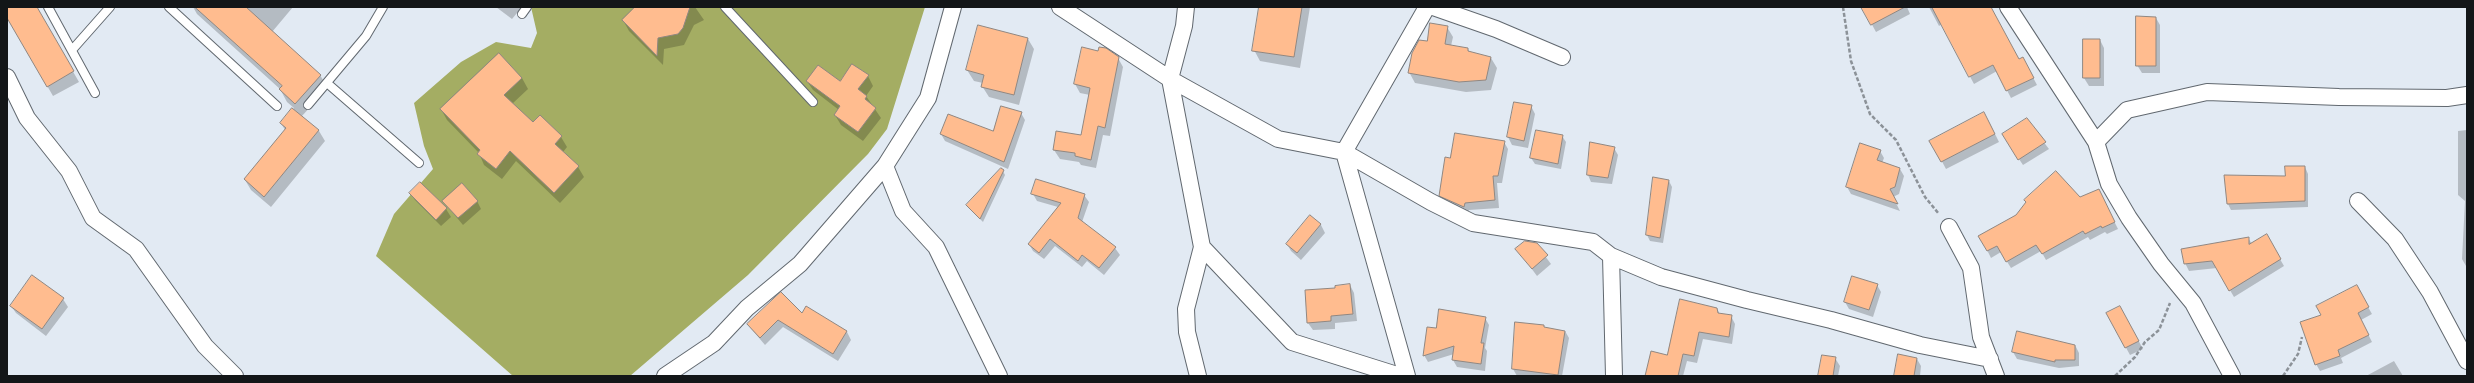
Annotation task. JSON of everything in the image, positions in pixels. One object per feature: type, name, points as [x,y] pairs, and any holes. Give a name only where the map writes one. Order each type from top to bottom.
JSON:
[{"type":"street","points":[[665,376],[714,343],[747,308],[800,264],[885,166],[928,98],[953,7]]},
{"type":"street","points":[[1060,7],[1170,79],[1278,139],[1344,152],[1431,202],[1474,223],[1593,242],[1611,256],[1661,277],[1747,300],[1831,320],[1920,345],[1990,359]]},
{"type":"street","points":[[1186,7],[1184,26],[1170,79],[1202,247],[1186,310],[1187,332],[1198,376]]},
{"type":"street","points":[[1406,376],[1344,152],[1427,7]]},
{"type":"street","points":[[1432,7],[1496,29],[1562,57]]},
{"type":"street","points":[[2008,7],[2096,142],[2109,184],[2129,218],[2193,303],[2232,376]]},
{"type":"street","points":[[7,77],[27,118],[69,171],[93,218],[136,249],[205,346],[235,376]]},
{"type":"street","points":[[2096,142],[2127,110],[2207,92],[2354,97],[2447,98],[2467,95]]},
{"type":"street","points":[[885,166],[903,211],[936,247],[999,376]]},
{"type":"street","points":[[2358,201],[2395,239],[2430,292],[2467,361]]},
{"type":"street","points":[[1949,227],[1971,268],[1981,337],[1996,376]]},
{"type":"street","points":[[1202,247],[1292,342],[1400,376]]},
{"type":"street","points":[[1611,256],[1614,376]]},
{"type":"lane","points":[[48,7],[95,93]]},
{"type":"lane","points":[[72,50],[110,7]]},
{"type":"lane","points":[[169,7],[277,106]]},
{"type":"lane","points":[[308,105],[366,36],[383,7]]},
{"type":"lane","points":[[725,7],[813,102]]},
{"type":"lane","points":[[327,83],[419,164]]},
{"type":"path","points":[[1843,7],[1851,61],[1870,114],[1896,140],[1925,198],[1949,227]]},
{"type":"path","points":[[2115,376],[2135,357],[2145,342],[2159,330],[2166,310],[2180,287]]},
{"type":"path","points":[[2283,376],[2298,354],[2302,337]]},
{"type":"green space","points":[[531,7],[925,7],[887,129],[868,154],[748,275],[630,376],[513,376],[376,256],[394,214],[433,169],[424,146],[414,103],[461,62],[496,42],[531,48],[537,33]]},
{"type":"building","points":[[7,7],[37,7],[74,71],[47,87],[7,18]]},
{"type":"building","points":[[195,7],[246,7],[321,75],[295,104],[279,89],[282,86]]},
{"type":"building","points":[[635,7],[690,7],[683,28],[678,34],[658,38],[657,56],[622,20]]},
{"type":"building","points":[[1259,7],[1302,7],[1294,57],[1252,51]]},
{"type":"building","points":[[1861,7],[1905,7],[1871,25]]},
{"type":"building","points":[[1932,7],[1991,7],[2019,59],[2023,57],[2034,78],[2006,91],[1993,65],[1969,77]]},
{"type":"building","points":[[2136,16],[2156,17],[2156,66],[2136,66]]},
{"type":"building","points":[[1430,23],[1448,26],[1445,44],[1468,48],[1468,51],[1491,57],[1486,80],[1459,82],[1408,73],[1412,53],[1419,40],[1427,41]]},
{"type":"building","points":[[978,25],[1028,38],[1014,95],[981,87],[984,75],[966,70]]},
{"type":"building","points":[[2083,39],[2100,39],[2100,78],[2083,78]]},
{"type":"building","points":[[1082,47],[1098,51],[1099,47],[1106,48],[1119,57],[1105,128],[1098,126],[1091,160],[1075,156],[1075,153],[1053,150],[1056,131],[1081,135],[1090,88],[1074,84]]},
{"type":"building","points":[[499,53],[522,78],[504,95],[533,122],[540,115],[562,136],[555,144],[579,166],[554,193],[510,151],[496,169],[477,154],[480,150],[440,109]]},
{"type":"building","points":[[852,64],[869,75],[858,89],[867,96],[865,99],[876,108],[858,132],[834,115],[840,106],[806,81],[818,65],[840,81]]},
{"type":"building","points":[[1514,102],[1532,105],[1524,141],[1507,137]]},
{"type":"building","points":[[1001,106],[1022,112],[1004,162],[940,134],[948,114],[993,131]]},
{"type":"building","points":[[292,108],[319,130],[264,197],[244,179],[286,128],[280,123]]},
{"type":"building","points":[[1984,112],[1995,134],[1941,162],[1929,141]]},
{"type":"building","points":[[2027,118],[2046,142],[2018,160],[2002,134]]},
{"type":"building","points":[[1536,130],[1563,135],[1558,164],[1530,158]]},
{"type":"building","points":[[1455,133],[1505,141],[1498,176],[1493,176],[1495,200],[1465,203],[1464,207],[1439,196],[1445,157],[1450,158]]},
{"type":"building","points":[[1590,142],[1615,147],[1608,178],[1587,175]]},
{"type":"building","points":[[1860,143],[1881,150],[1877,160],[1900,168],[1895,187],[1890,189],[1898,204],[1846,187]]},
{"type":"building","points":[[2285,166],[2305,166],[2305,201],[2227,204],[2224,175],[2285,176]]},
{"type":"building","points":[[1001,168],[1004,170],[980,219],[966,205]]},
{"type":"building","points":[[2056,171],[2080,197],[2099,189],[2115,222],[2102,228],[2101,226],[2085,234],[2083,231],[2042,254],[2036,245],[2006,262],[1997,246],[1987,251],[1978,236],[2016,215],[2026,202],[2024,200]]},
{"type":"building","points":[[1653,177],[1669,180],[1660,238],[1646,235]]},
{"type":"building","points":[[1036,179],[1085,194],[1078,218],[1116,247],[1099,268],[1082,255],[1078,261],[1050,239],[1039,253],[1028,244],[1061,203],[1031,194]]},
{"type":"building","points":[[420,182],[447,208],[436,220],[409,193]]},
{"type":"building","points":[[462,183],[478,201],[458,218],[442,201]]},
{"type":"building","points":[[1310,215],[1321,224],[1297,253],[1286,244]]},
{"type":"building","points":[[2267,234],[2281,259],[2229,291],[2212,261],[2184,264],[2181,249],[2249,237],[2249,244]]},
{"type":"building","points":[[1525,241],[1537,243],[1548,255],[1532,269],[1515,249]]},
{"type":"building","points":[[32,275],[64,298],[42,329],[10,306]]},
{"type":"building","points":[[1852,276],[1878,284],[1869,310],[1844,302]]},
{"type":"building","points":[[1350,284],[1353,314],[1331,316],[1331,321],[1307,323],[1305,290],[1335,288],[1335,286]]},
{"type":"building","points":[[2357,285],[2369,307],[2358,313],[2369,335],[2338,350],[2340,356],[2315,365],[2300,322],[2321,315],[2316,306]]},
{"type":"building","points":[[781,292],[802,313],[806,306],[847,331],[833,354],[778,320],[760,338],[747,324]]},
{"type":"building","points":[[1680,299],[1717,308],[1718,313],[1732,315],[1729,337],[1699,332],[1694,356],[1683,354],[1678,376],[1645,376],[1651,351],[1667,355]]},
{"type":"building","points":[[2120,306],[2139,341],[2125,348],[2106,313]]},
{"type":"building","points":[[1439,309],[1486,317],[1481,343],[1484,343],[1481,364],[1452,360],[1454,346],[1423,356],[1427,327],[1436,328]]},
{"type":"building","points":[[1515,322],[1544,325],[1544,327],[1565,331],[1558,375],[1512,369]]},
{"type":"building","points":[[2017,331],[2075,345],[2075,360],[2055,360],[2055,362],[2012,352]]},
{"type":"building","points":[[1898,354],[1917,358],[1914,376],[1894,376]]},
{"type":"building","points":[[1822,355],[1836,357],[1833,376],[1818,376]]}]
